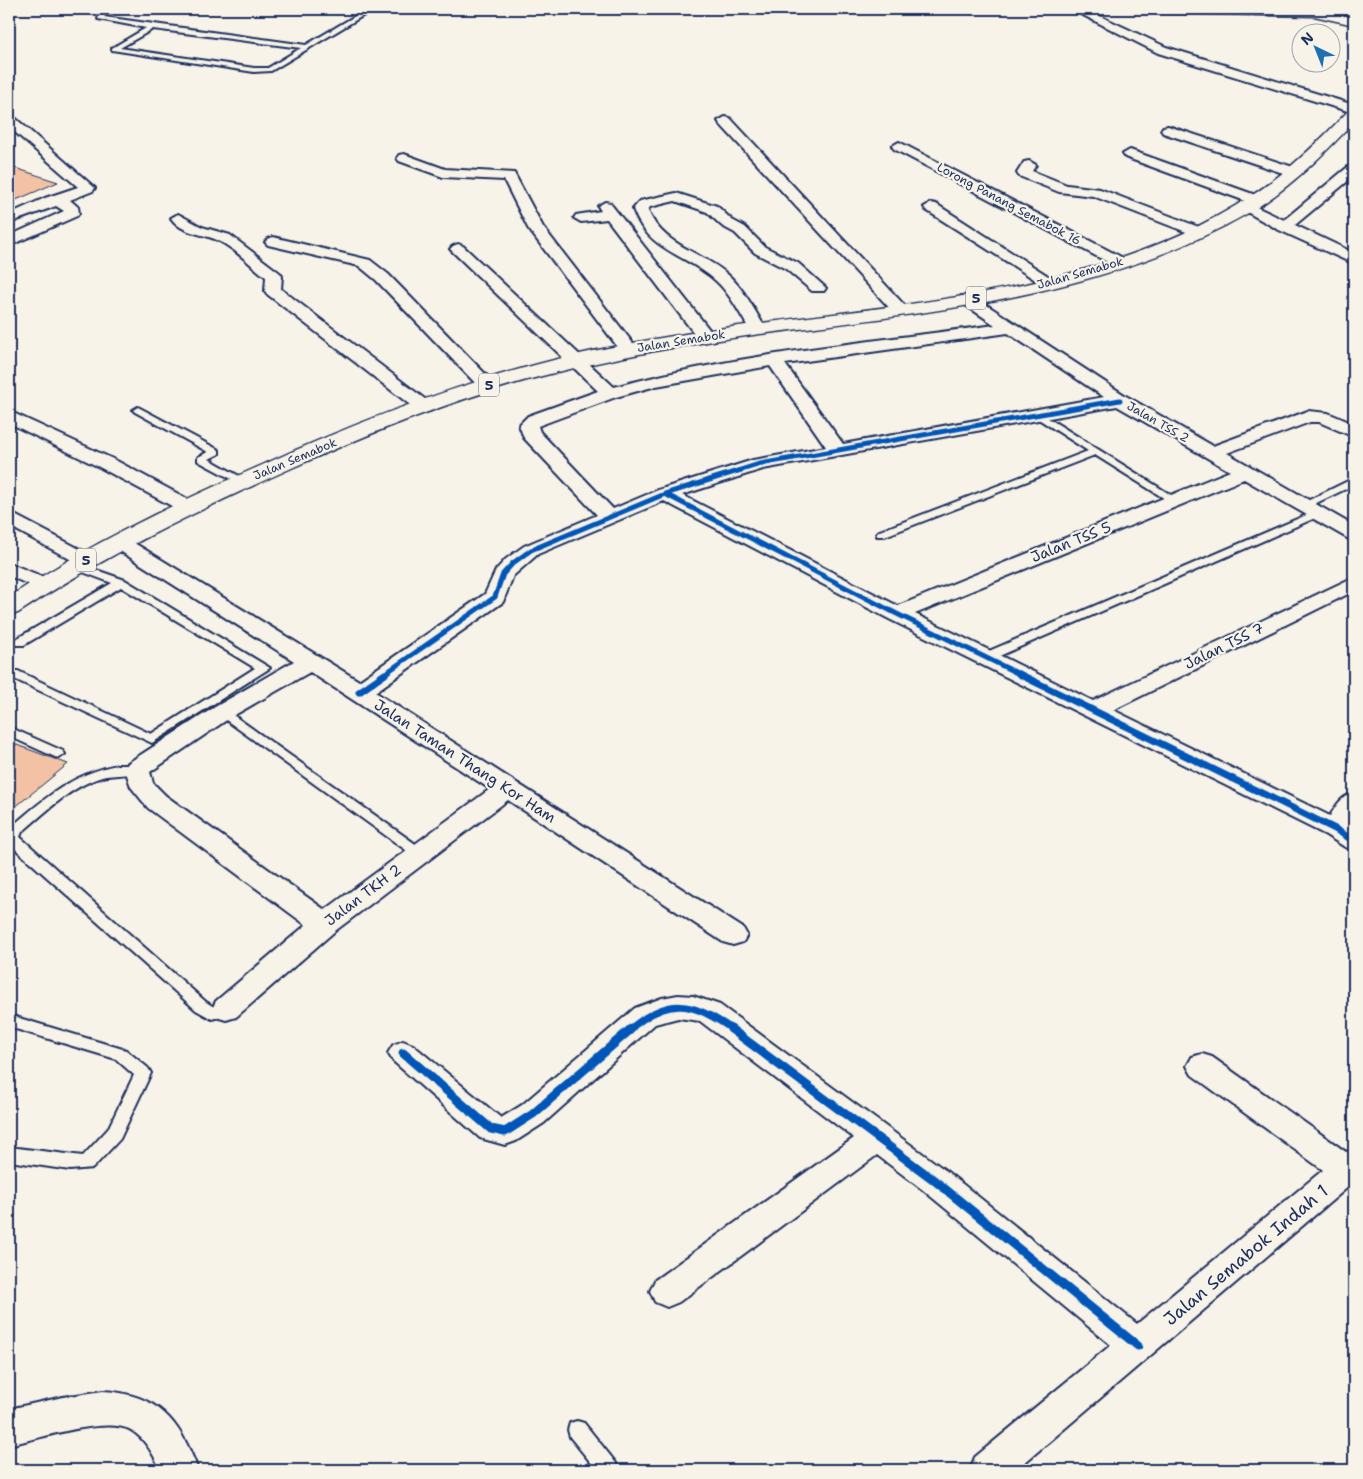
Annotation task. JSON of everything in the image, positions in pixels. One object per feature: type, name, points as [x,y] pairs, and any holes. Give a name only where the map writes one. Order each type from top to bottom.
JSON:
[{"type":"main road","points":[[1158,9],[1324,13],[1354,21]]},
{"type":"main road","points":[[1271,11],[1299,9]]},
{"type":"main road","points":[[1271,11],[1316,9]]},
{"type":"main road","name":"Jalan Semabok","points":[[9,608],[44,584],[119,542],[242,481],[353,434],[486,385],[629,350],[758,329],[901,311],[1051,283],[1176,243],[1250,204],[1294,172],[1352,119]]},
{"type":"street","points":[[1077,9],[1162,50],[1352,119]]},
{"type":"street","points":[[9,120],[88,188],[50,201],[9,219]]},
{"type":"street","points":[[725,121],[901,311]]},
{"type":"street","points":[[1168,130],[1294,172]]},
{"type":"street","name":"Lorong Panang Semabok 16","points":[[899,146],[1119,262]]},
{"type":"street","points":[[1130,154],[1250,204],[1277,223],[1354,259]]},
{"type":"street","points":[[404,158],[443,173],[509,176],[536,228],[629,350]]},
{"type":"street","points":[[1028,165],[1024,173],[1064,189],[1095,192],[1199,232]]},
{"type":"street","points":[[1277,223],[1354,169]]},
{"type":"street","points":[[758,329],[723,278],[709,266],[666,244],[655,234],[641,215],[640,209],[645,204],[676,197],[712,209],[727,223],[740,230],[760,250],[792,266],[818,288]]},
{"type":"street","points":[[9,242],[72,213],[72,207],[67,204],[50,201]]},
{"type":"street","points":[[930,207],[1051,283]]},
{"type":"street","points":[[581,218],[608,210],[706,337]]},
{"type":"street","points":[[178,218],[197,230],[225,238],[274,276],[273,291],[424,407]]},
{"type":"street","points":[[273,242],[364,263],[382,277],[486,385]]},
{"type":"street","points":[[458,249],[578,361],[610,394]]},
{"type":"street","name":"Jalan TSS 2","points":[[967,300],[1120,400],[1354,534]]},
{"type":"street","points":[[609,516],[531,434],[528,425],[534,420],[655,381],[774,360],[1009,328]]},
{"type":"street","points":[[774,360],[838,450]]},
{"type":"street","points":[[359,692],[495,596],[503,574],[525,554],[609,516],[665,494],[760,464],[1040,416],[1120,400]]},
{"type":"street","points":[[9,416],[108,464],[188,507]]},
{"type":"street","points":[[1211,453],[1308,416],[1322,417],[1354,431]]},
{"type":"street","name":"Jalan TSS 5","points":[[897,614],[1245,472]]},
{"type":"street","points":[[665,494],[897,614],[1345,835],[1348,808],[1354,802]]},
{"type":"street","points":[[9,518],[81,563]]},
{"type":"street","name":"Jalan Taman Thang Kor Ham","points":[[119,542],[359,692],[733,935]]},
{"type":"street","points":[[9,569],[44,584]]},
{"type":"street","name":"Jalan TSS 7","points":[[1094,710],[1354,583]]},
{"type":"street","points":[[310,662],[223,712],[137,769],[139,782],[144,790],[157,802],[325,924]]},
{"type":"street","name":"Jalan TKH 2","points":[[226,1010],[325,924],[506,789]]},
{"type":"street","points":[[403,1053],[491,1129],[505,1132],[533,1114],[646,1016],[663,1008],[678,1005],[695,1007],[710,1012],[934,1180],[1138,1346]]},
{"type":"street","points":[[1202,1066],[1352,1170]]},
{"type":"street","points":[[667,1291],[877,1138]]},
{"type":"street","name":"Jalan Semabok Indah 1","points":[[993,1469],[1138,1346],[1352,1170]]},
{"type":"street","points":[[9,1427],[94,1408],[128,1411],[152,1423],[169,1448],[180,1470]]},
{"type":"lane","points":[[111,9],[102,14],[100,18],[152,27],[305,47]]},
{"type":"lane","points":[[152,27],[114,49],[254,70],[270,70],[305,47],[371,9]]},
{"type":"lane","points":[[138,410],[215,452],[202,459],[242,481]]},
{"type":"lane","points":[[1040,416],[1174,500]]},
{"type":"lane","points":[[881,534],[1096,451]]},
{"type":"lane","points":[[986,657],[1311,509],[1354,481]]},
{"type":"lane","points":[[14,674],[152,739],[264,668],[121,582],[81,563]]},
{"type":"lane","points":[[20,642],[121,582]]},
{"type":"lane","points":[[223,712],[419,853]]},
{"type":"lane","points":[[9,731],[59,754]]},
{"type":"lane","points":[[137,769],[103,770],[72,784],[17,828],[13,837],[17,844],[201,1006],[212,1013],[226,1010]]},
{"type":"lane","points":[[9,1021],[121,1054],[144,1073],[114,1134],[87,1163],[70,1163],[9,1154]]},
{"type":"lane","points":[[577,1430],[610,1470]]},
{"type":"building","points":[[9,166],[58,182],[9,203]]},
{"type":"building","points":[[9,742],[68,764],[9,812]]},
{"type":"cycle path","points":[[359,692],[495,597],[503,574],[513,563],[531,550],[665,494],[760,464],[1120,400]]},
{"type":"cycle path","points":[[665,494],[897,614],[1335,829],[1354,841]]},
{"type":"cycle path","points":[[403,1053],[491,1129],[505,1132],[533,1114],[645,1016],[662,1009],[678,1006],[710,1013],[934,1180],[1138,1346]]}]
